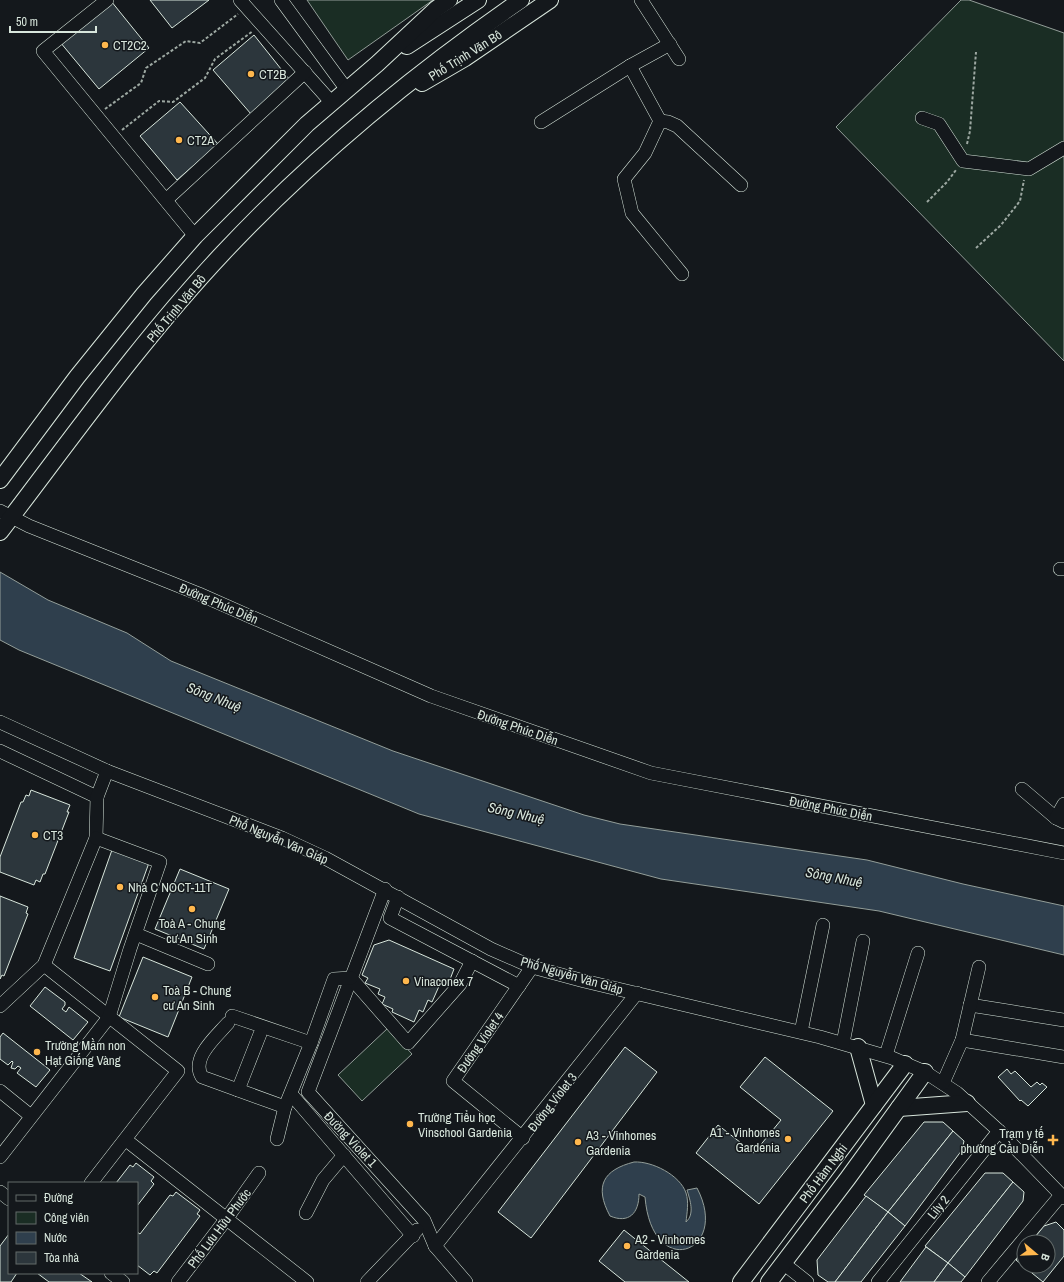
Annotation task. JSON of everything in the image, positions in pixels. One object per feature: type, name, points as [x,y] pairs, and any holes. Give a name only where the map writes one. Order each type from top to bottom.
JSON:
[{"type":"main road","points":[[0,480],[144,294],[195,236],[286,145],[436,9],[449,0]]},
{"type":"main road","points":[[377,64],[478,0]]},
{"type":"main road","name":"Phố Trịnh Văn Bô","points":[[0,532],[6,514],[222,254],[318,159],[457,44],[521,0]]},
{"type":"main road","name":"Phố Trịnh Văn Bô","points":[[379,108],[465,58],[550,0]]},
{"type":"main road","points":[[850,1045],[874,1105]]},
{"type":"main road","name":"Phố Hàm Nghi","points":[[740,1282],[905,1064]]},
{"type":"main road","name":"Phố Hàm Nghi","points":[[769,1282],[925,1072]]},
{"type":"main road","points":[[899,1108],[967,1103]]},
{"type":"street","points":[[108,0],[43,51],[195,236]]},
{"type":"street","points":[[281,0],[347,90]]},
{"type":"street","points":[[641,0],[679,59]]},
{"type":"street","points":[[243,4],[332,103]]},
{"type":"street","points":[[541,122],[630,66],[670,44]]},
{"type":"street","points":[[630,66],[660,122]]},
{"type":"street","points":[[166,200],[305,72]]},
{"type":"street","points":[[922,118],[939,124],[962,161],[1029,169],[1064,148]]},
{"type":"street","points":[[660,122],[668,122],[677,126],[741,185]]},
{"type":"street","points":[[660,122],[645,153],[624,179],[632,212],[682,274]]},
{"type":"street","name":"Đường Phúc Diễn","points":[[6,514],[199,594],[431,696],[651,773],[1064,853]]},
{"type":"street","name":"Phố Nguyễn Văn Giáp","points":[[0,722],[107,771],[282,838],[385,889],[491,949],[532,967],[850,1045],[886,1055],[925,1072],[943,1083],[999,1131],[1063,1196]]},
{"type":"street","points":[[0,751],[97,797]]},
{"type":"street","points":[[0,1006],[44,965],[96,838],[97,797],[107,771]]},
{"type":"street","points":[[1022,789],[1060,820],[1064,804]]},
{"type":"street","points":[[0,1157],[109,1017],[160,862],[96,838]]},
{"type":"street","points":[[351,978],[385,889]]},
{"type":"street","points":[[390,918],[398,897]]},
{"type":"street","points":[[375,914],[390,918],[519,986]]},
{"type":"street","points":[[801,1032],[823,925]]},
{"type":"street","points":[[136,934],[208,964]]},
{"type":"street","points":[[850,1045],[863,941]]},
{"type":"street","points":[[886,1055],[918,953]]},
{"type":"street","points":[[351,978],[408,1043],[460,984],[472,961]]},
{"type":"street","points":[[44,965],[178,1071],[126,1140],[92,1182]]},
{"type":"street","name":"Đường Violet 4","points":[[523,1138],[453,1081],[532,967]]},
{"type":"street","points":[[943,1083],[962,1040],[979,967]]},
{"type":"street","points":[[277,1139],[285,1107],[311,1044],[334,979],[351,978]]},
{"type":"street","name":"Đường Violet 1","points":[[351,978],[308,1092],[424,1220],[435,1246],[466,1282]]},
{"type":"street","name":"Đường Violet 3","points":[[435,1246],[523,1138],[637,993]]},
{"type":"street","points":[[970,1005],[1064,1020]]},
{"type":"street","points":[[285,1107],[202,1077],[199,1072],[200,1061],[203,1054],[230,1019],[311,1044]]},
{"type":"street","points":[[238,1090],[260,1034]]},
{"type":"street","points":[[962,1040],[1064,1057]]},
{"type":"street","points":[[0,1091],[31,1116]]},
{"type":"street","points":[[290,1094],[414,1236]]},
{"type":"street","name":"Lily 2","points":[[878,1282],[999,1131]]},
{"type":"street","points":[[126,1140],[307,1282]]},
{"type":"street","points":[[306,1213],[322,1180],[344,1155]]},
{"type":"street","name":"Phố Lưu Hữu Phước","points":[[178,1282],[259,1173]]},
{"type":"street","points":[[0,1192],[8,1198]]},
{"type":"street","points":[[988,1282],[1063,1196]]},
{"type":"street","points":[[367,1282],[414,1236],[424,1220]]},
{"type":"street","points":[[783,1263],[807,1282]]},
{"type":"street","points":[[112,1274],[123,1282]]},
{"type":"path","points":[[96,115],[141,84],[146,68],[186,41],[200,43],[243,4]]},
{"type":"path","points":[[114,137],[159,101],[173,102],[200,82],[205,78],[215,59],[262,24]]},
{"type":"path","points":[[927,202],[947,182],[962,161],[970,131],[976,52]]},
{"type":"path","points":[[976,248],[1001,225],[1020,201],[1026,169]]},
{"type":"green space","points":[[307,0],[433,0],[348,60]]},
{"type":"green space","points":[[961,0],[969,0],[1064,33],[1064,361],[836,127]]},
{"type":"green space","points":[[388,1028],[412,1054],[362,1101],[338,1075]]},
{"type":"water","name":"Sông Nhuệ","points":[[0,572],[48,600],[127,633],[171,661],[393,751],[584,815],[620,824],[867,860],[963,884],[1064,906],[1064,955],[879,911],[661,879],[419,814],[19,650],[0,640]]},
{"type":"water","points":[[641,1162],[657,1167],[678,1180],[683,1186],[687,1196],[688,1208],[686,1222],[689,1219],[691,1211],[687,1190],[697,1188],[705,1211],[704,1229],[697,1242],[686,1249],[673,1249],[661,1241],[651,1224],[645,1197],[639,1194],[637,1207],[632,1215],[623,1219],[610,1216],[603,1196],[602,1188],[604,1181],[615,1170],[623,1165]]},
{"type":"building","points":[[150,0],[209,0],[172,28]]},
{"type":"building","name":"CT2C2","points":[[111,1],[149,48],[99,89],[60,42]]},
{"type":"building","name":"CT2B","points":[[254,35],[289,79],[251,114],[213,70]]},
{"type":"building","name":"CT2A","points":[[180,102],[218,144],[177,180],[140,136]]},
{"type":"building","name":"CT3","points":[[31,790],[70,805],[67,812],[69,812],[45,874],[43,874],[40,882],[36,880],[34,885],[0,872],[0,857],[21,802],[23,802],[26,795],[29,796]]},
{"type":"building","name":"Nhà C NOCT-11T","points":[[113,847],[150,860],[110,971],[74,958]]},
{"type":"building","name":"Toà A - Chung cư An Sinh","points":[[180,869],[229,889],[204,949],[155,929]]},
{"type":"building","points":[[0,896],[28,907],[26,913],[28,914],[4,976],[2,975],[0,979]]},
{"type":"building","name":"Vinaconex 7","points":[[389,940],[454,969],[449,982],[446,981],[444,986],[440,984],[432,1002],[428,1000],[423,1012],[419,1010],[414,1022],[392,1012],[393,1009],[382,1004],[385,997],[378,994],[380,989],[365,983],[368,978],[362,975],[374,945]]},
{"type":"building","name":"Toà B - Chung cư An Sinh","points":[[143,957],[192,977],[168,1037],[119,1017]]},
{"type":"building","points":[[45,987],[65,1002],[62,1009],[66,1012],[69,1007],[88,1022],[73,1040],[30,1006]]},
{"type":"building","points":[[3,1033],[50,1070],[36,1087],[17,1073],[21,1068],[18,1066],[15,1069],[11,1068],[12,1061],[8,1065],[0,1059],[0,1037]]},
{"type":"building","name":"A3 - Vinhomes Gardenia","points":[[625,1047],[657,1072],[531,1238],[498,1212]]},
{"type":"building","name":"A1 - Vinhomes Gardenia","points":[[765,1057],[833,1111],[759,1204],[696,1153],[718,1125],[754,1153],[781,1120],[740,1087]]},
{"type":"building","points":[[1007,1069],[1011,1074],[1015,1071],[1031,1087],[1037,1082],[1040,1085],[1042,1083],[1047,1087],[1028,1106],[1021,1100],[1020,1101],[998,1077]]},
{"type":"building","points":[[924,1122],[943,1122],[953,1131],[888,1212],[864,1195]]},
{"type":"building","points":[[953,1131],[964,1141],[962,1150],[905,1226],[888,1212]]},
{"type":"building","points":[[136,1163],[154,1177],[151,1181],[154,1184],[138,1205],[138,1182],[117,1182],[130,1165],[133,1167]]},
{"type":"building","points":[[985,1173],[1003,1173],[1013,1182],[948,1263],[925,1246]]},
{"type":"building","points":[[1013,1182],[1024,1192],[1023,1201],[965,1277],[948,1263]]},
{"type":"building","points":[[176,1192],[200,1210],[197,1214],[200,1216],[157,1273],[154,1271],[150,1275],[138,1266],[138,1233],[140,1234],[170,1195],[173,1196]]},
{"type":"building","points":[[866,1196],[888,1212],[835,1282],[828,1282],[818,1275],[817,1260]]},
{"type":"building","points":[[888,1212],[905,1226],[861,1282],[835,1282]]},
{"type":"building","points":[[1056,1222],[1064,1230],[1064,1256],[1056,1266],[1056,1234],[1038,1234],[1044,1226]]},
{"type":"building","name":"A2 - Vinhomes Gardenia","points":[[624,1230],[689,1282],[625,1282],[599,1261]]},
{"type":"building","points":[[8,1235],[8,1274],[16,1274],[11,1282],[0,1282],[0,1246]]},
{"type":"building","points":[[926,1247],[948,1263],[934,1282],[900,1282]]},
{"type":"building","points":[[948,1263],[965,1277],[961,1282],[934,1282]]},
{"type":"building","points":[[38,1274],[80,1274],[92,1282],[49,1282]]},
{"type":"building","points":[[1033,1274],[1049,1274],[1043,1282]]},
{"type":"place","name":"CT2C2","points":[[105,45]]},
{"type":"place","name":"CT2B","points":[[251,74]]},
{"type":"place","name":"CT2A","points":[[179,140]]},
{"type":"place","name":"CT3","points":[[35,835]]},
{"type":"place","name":"Nhà C NOCT-11T","points":[[120,887]]},
{"type":"place","name":"Toà A - Chung cư An Sinh","points":[[192,909]]},
{"type":"place","name":"Vinaconex 7","points":[[406,981]]},
{"type":"place","name":"Toà B - Chung cư An Sinh","points":[[155,997]]},
{"type":"place","name":"Trường Mầm non Hạt Giống Vàng","points":[[37,1052]]},
{"type":"place","name":"Trường Tiểu học Vinschool Gardenia","points":[[410,1124]]},
{"type":"place","name":"A1 - Vinhomes Gardenia","points":[[788,1139]]},
{"type":"place","name":"Trạm y tế phường Cầu Diễn","points":[[1053,1140]]},
{"type":"place","name":"A3 - Vinhomes Gardenia","points":[[578,1142]]},
{"type":"place","name":"A2 - Vinhomes Gardenia","points":[[627,1246]]}]
